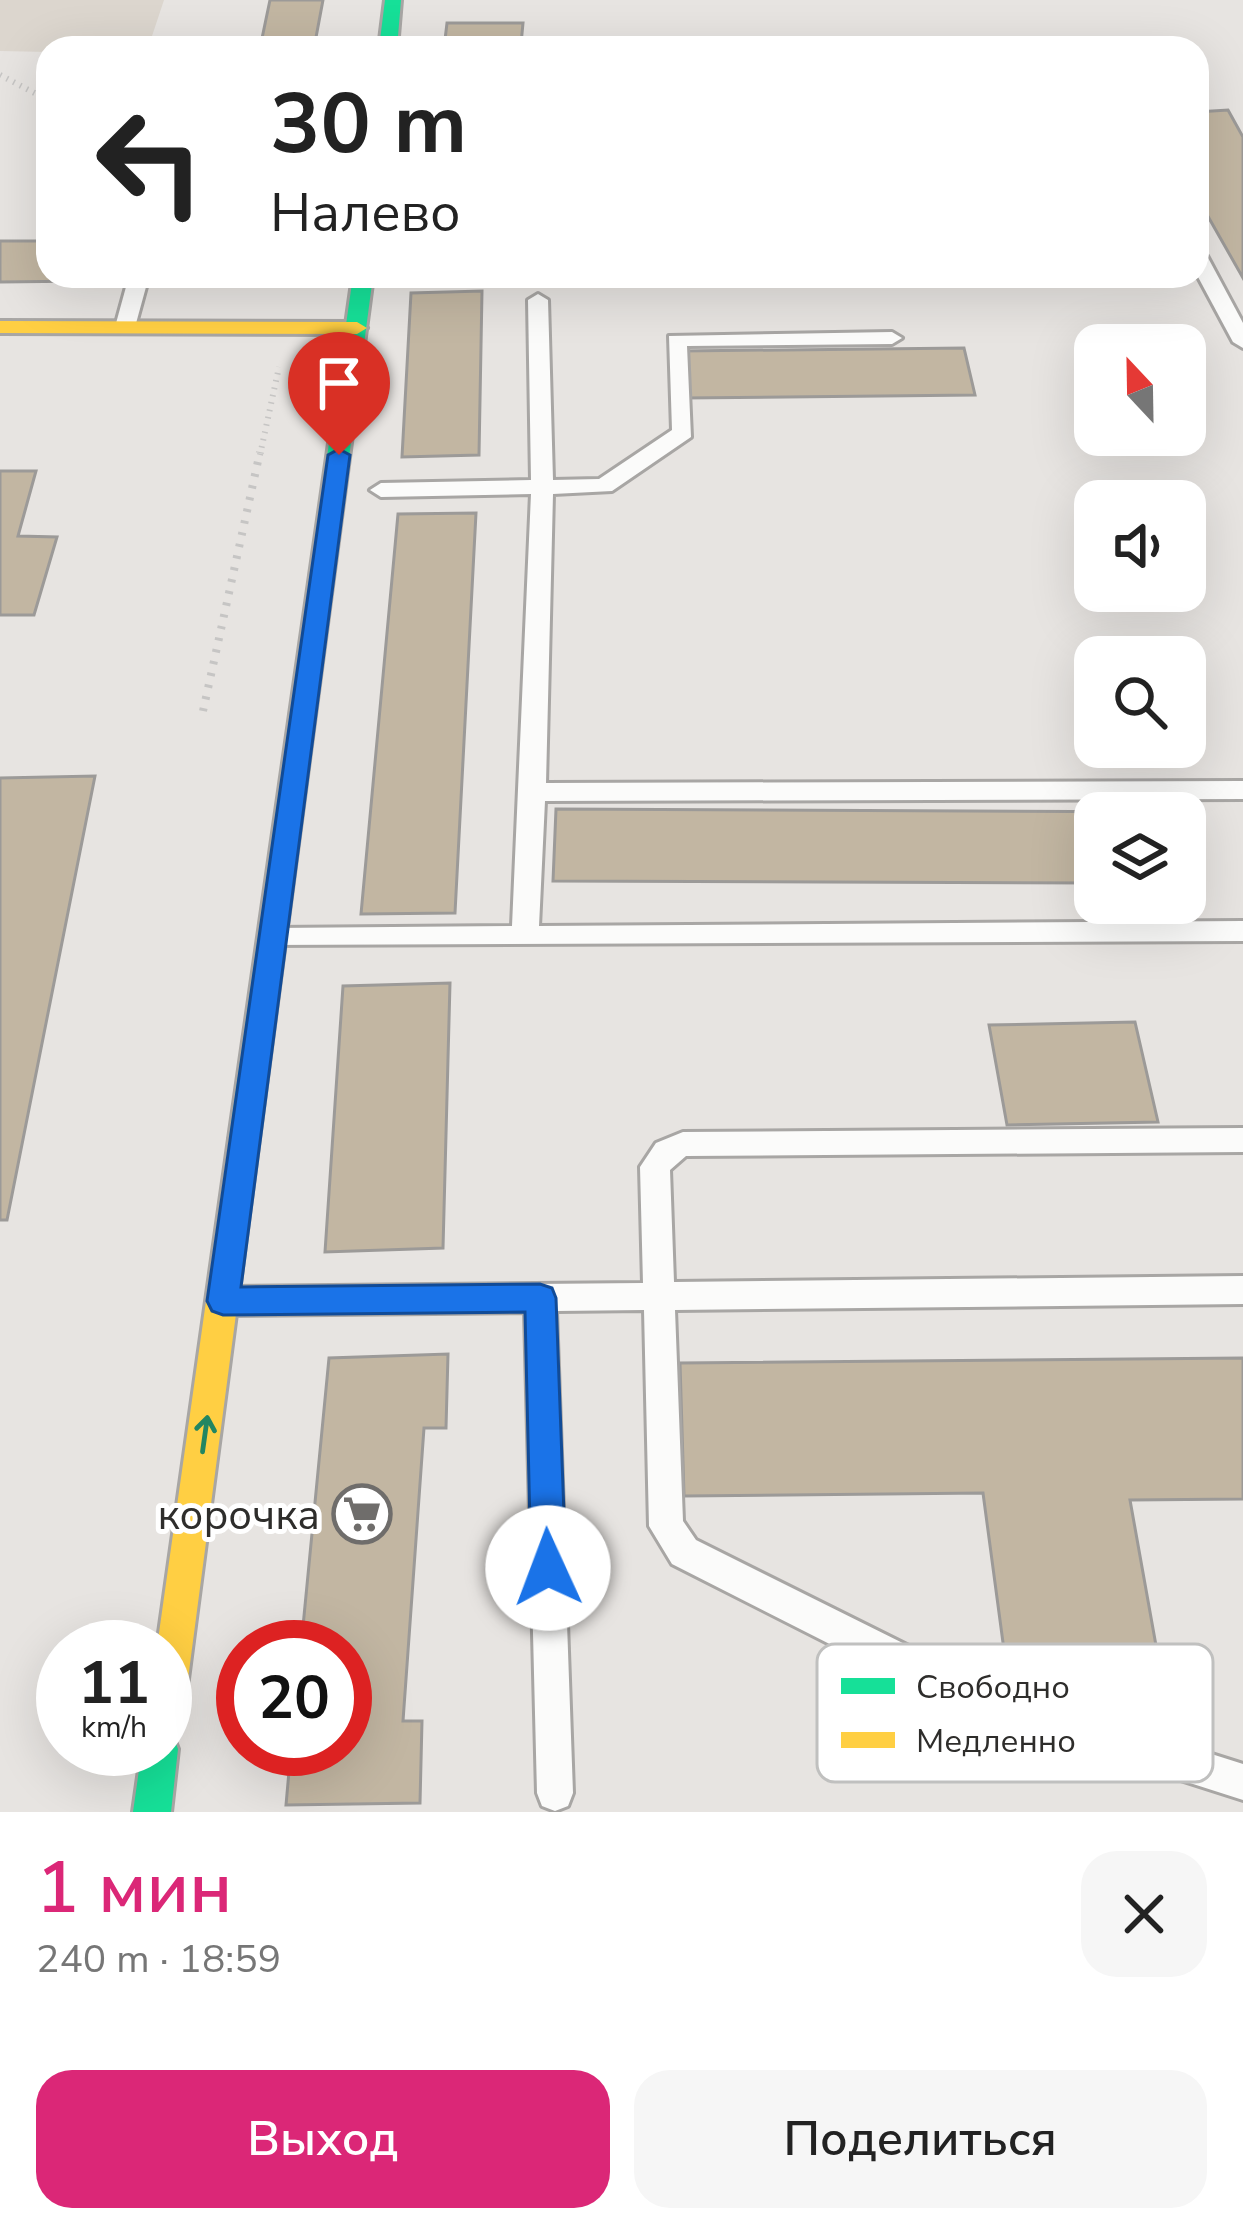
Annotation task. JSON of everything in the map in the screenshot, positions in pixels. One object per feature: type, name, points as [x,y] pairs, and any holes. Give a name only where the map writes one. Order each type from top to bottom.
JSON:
[{"type":"street","points":[[389,36],[393,0]]},
{"type":"street","points":[[179,1620],[361,288]]},
{"type":"street","points":[[0,327],[357,328]]},
{"type":"street","points":[[152,1812],[157,1776]]},
{"type":"lane","points":[[1209,281],[1243,342]]},
{"type":"lane","points":[[125,327],[136,288]]},
{"type":"lane","points":[[1216,296],[1243,295]]},
{"type":"lane","points":[[525,937],[542,487],[538,300]]},
{"type":"lane","points":[[381,490],[604,486],[682,432],[676,340],[892,338]]},
{"type":"lane","points":[[533,792],[1243,790]]},
{"type":"lane","points":[[275,938],[1243,931]]},
{"type":"lane","points":[[867,1644],[684,1552],[666,1526],[655,1167],[667,1152],[683,1144],[1243,1140]]},
{"type":"lane","points":[[223,1301],[1243,1290]]},
{"type":"lane","points":[[540,1298],[555,1792]]},
{"type":"lane","points":[[1213,1772],[1243,1782]]},
{"type":"path","points":[[0,75],[36,92]]},
{"type":"path","points":[[202,711],[279,367]]},
{"type":"shaded area","points":[[0,0],[164,0],[152,36],[36,36],[36,52],[0,51]]},
{"type":"building","points":[[270,0],[323,0],[316,36],[262,36]]},
{"type":"building","points":[[447,23],[523,23],[522,36],[445,36]]},
{"type":"building","points":[[1228,110],[1243,137],[1243,278],[1209,218],[1209,111]]},
{"type":"building","points":[[0,241],[36,241],[36,282],[0,282]]},
{"type":"building","points":[[482,291],[479,455],[402,457],[411,293]]},
{"type":"building","points":[[964,348],[975,395],[684,398],[681,351]]},
{"type":"building","points":[[0,471],[36,471],[18,536],[57,537],[34,615],[0,615]]},
{"type":"building","points":[[476,513],[455,913],[361,914],[398,514]]},
{"type":"building","points":[[95,776],[7,1220],[0,1220],[0,778]]},
{"type":"building","points":[[556,809],[1074,811],[1074,883],[553,881]]},
{"type":"building","points":[[450,983],[443,1248],[325,1252],[343,986]]},
{"type":"building","points":[[1135,1022],[1158,1122],[1007,1125],[989,1025]]},
{"type":"building","points":[[448,1354],[446,1428],[424,1428],[403,1721],[422,1721],[420,1803],[286,1805],[289,1776],[372,1776],[372,1620],[304,1620],[329,1358]]},
{"type":"building","points":[[1243,1358],[1243,1499],[1130,1500],[1156,1644],[1003,1644],[983,1493],[684,1496],[680,1363]]},
{"type":"traffic: fast","points":[[389,36],[393,0]]},
{"type":"traffic: fast","points":[[244,1139],[361,288]]},
{"type":"traffic: fast","points":[[152,1812],[157,1776]]},
{"type":"traffic: slow","points":[[0,327],[357,328]]},
{"type":"traffic: slow","points":[[178,1620],[244,1139]]},
{"type":"place","name":"корочка","points":[[362,1514]]},
{"type":"route","points":[[339,455],[223,1301],[540,1298],[548,1568]]}]
